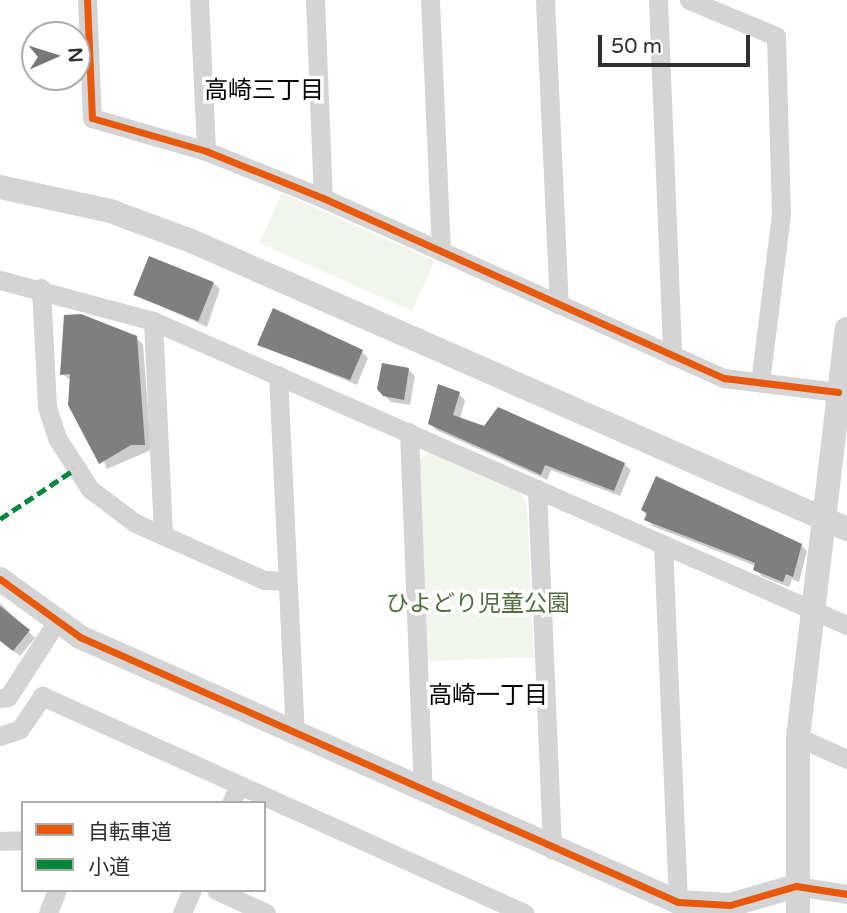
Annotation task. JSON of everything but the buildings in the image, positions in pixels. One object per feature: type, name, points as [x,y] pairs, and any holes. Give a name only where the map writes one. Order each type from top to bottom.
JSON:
[{"type":"street","points":[[87,0],[93,118],[206,151],[323,198],[724,378],[838,392]]},
{"type":"street","points":[[199,0],[206,151]]},
{"type":"street","points":[[315,0],[323,198]]},
{"type":"street","points":[[430,0],[441,252]]},
{"type":"street","points":[[545,0],[559,305]]},
{"type":"street","points":[[658,0],[672,356]]},
{"type":"street","points":[[689,0],[776,36],[781,214],[760,383]]},
{"type":"street","points":[[0,187],[110,211],[178,235],[847,529]]},
{"type":"street","points":[[0,279],[41,288],[153,321],[847,625]]},
{"type":"street","points":[[41,288],[43,379],[57,438],[90,489],[163,536],[264,580],[287,581]]},
{"type":"street","points":[[153,321],[163,536]]},
{"type":"street","points":[[798,913],[798,737],[821,517],[847,328]]},
{"type":"street","points":[[278,375],[295,734]]},
{"type":"street","points":[[409,432],[423,790]]},
{"type":"street","points":[[537,489],[552,850]]},
{"type":"street","points":[[663,544],[678,902]]},
{"type":"street","points":[[0,579],[55,624],[552,850],[678,902],[730,905],[796,886],[847,894]]},
{"type":"street","points":[[0,698],[8,697],[55,624]]},
{"type":"street","points":[[0,736],[20,729],[42,696],[235,794]]},
{"type":"street","points":[[798,737],[847,759]]},
{"type":"street","points":[[266,808],[491,906],[523,913]]},
{"type":"street","points":[[0,841],[21,840]]},
{"type":"street","points":[[48,913],[56,892]]},
{"type":"street","points":[[182,913],[191,892]]},
{"type":"street","points":[[220,892],[266,913]]},
{"type":"green space","points":[[282,193],[435,261],[412,311],[260,243]]},
{"type":"green space","name":"ひよどり児童公園","points":[[430,452],[520,492],[527,505],[534,657],[427,661],[419,459]]},
{"type":"marked path","points":[[0,519],[75,469]]},
{"type":"cycle path","points":[[87,0],[92,118],[206,151],[323,198],[724,378],[838,392]]},
{"type":"cycle path","points":[[0,579],[80,637],[678,902],[730,905],[796,886],[847,894]]},
{"type":"district","name":"高崎三丁目","points":[[264,91]]},
{"type":"district","name":"高崎一丁目","points":[[488,696]]}]
